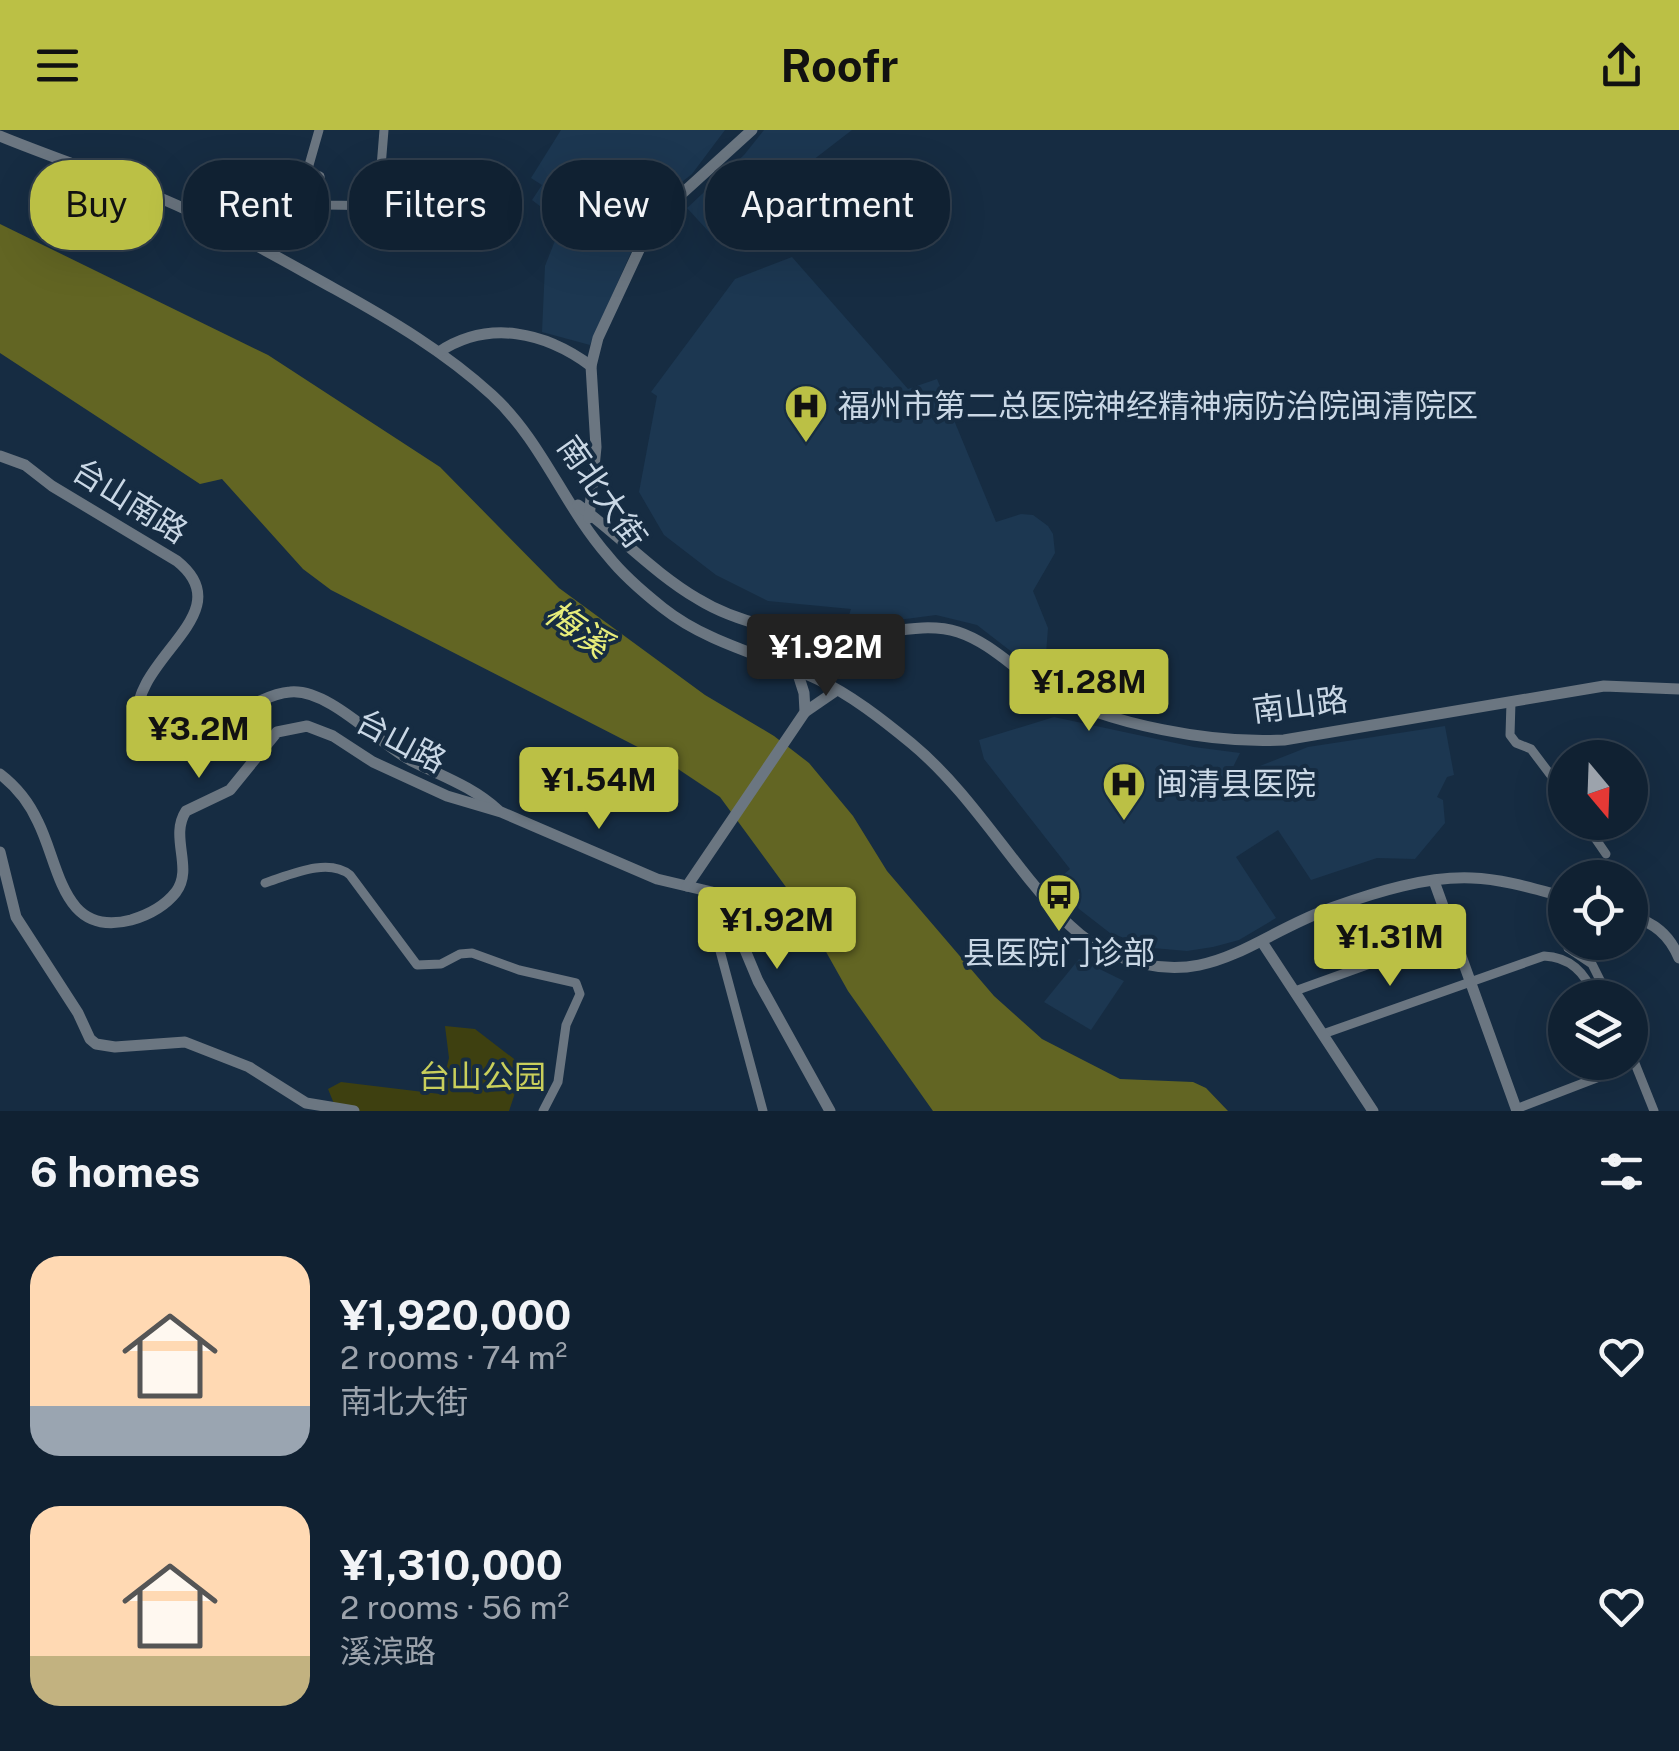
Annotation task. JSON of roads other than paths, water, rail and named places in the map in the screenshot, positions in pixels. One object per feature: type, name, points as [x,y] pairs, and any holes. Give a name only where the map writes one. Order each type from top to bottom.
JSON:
[{"type":"street","points":[[319,130],[307,172],[320,176],[323,205],[349,205]]},
{"type":"street","points":[[383,160],[384,130]]},
{"type":"street","points":[[589,520],[596,446],[591,366],[598,338],[653,220],[752,130]]},
{"type":"street","name":"南北大街","points":[[0,136],[185,209],[366,306],[439,352],[514,416],[570,500]]},
{"type":"street","points":[[439,352],[464,338],[504,331],[543,339],[591,366]]},
{"type":"street","name":"台山南路","points":[[0,456],[26,465],[52,486],[177,562],[191,577],[196,596],[192,622],[158,662],[140,694],[138,722],[146,735],[167,742],[184,740],[282,693],[301,692],[345,714],[412,760],[470,788],[501,812]]},
{"type":"street","name":"南山路","points":[[570,500],[589,520],[688,593],[728,614],[826,635],[937,629],[962,634],[1061,698],[1092,713],[1129,722],[1235,740],[1284,740],[1613,686],[1679,689]]},
{"type":"street","name":"南北大街","points":[[589,520],[609,558],[678,620],[837,690],[925,755],[1054,910],[1099,948],[1146,964],[1182,968],[1223,960],[1286,926],[1340,904],[1434,881],[1474,878],[1548,893]]},
{"type":"street","points":[[797,671],[804,693],[802,716]]},
{"type":"street","points":[[687,886],[802,716],[837,690]]},
{"type":"street","points":[[1511,702],[1510,735],[1516,743],[1531,749],[1548,772]]},
{"type":"street","name":"台山路","points":[[0,774],[30,807],[62,886],[78,911],[92,919],[131,920],[151,912],[172,896],[182,877],[178,835],[182,817],[192,806],[230,790],[270,739],[284,729],[307,726],[318,728],[372,762],[447,796],[501,812],[645,875],[712,892],[718,897]]},
{"type":"street","points":[[1596,840],[1606,854]]},
{"type":"street","points":[[0,852],[16,917],[96,1044],[114,1047],[185,1042],[249,1067],[306,1103],[354,1111]]},
{"type":"street","points":[[265,883],[306,871],[340,868],[350,875],[416,965],[441,964],[460,954],[472,953],[511,968],[576,983],[580,994],[566,1025],[558,1082],[543,1111]]},
{"type":"street","points":[[1434,881],[1517,1110],[1592,1080]]},
{"type":"street","points":[[718,897],[719,947],[763,1111]]},
{"type":"street","points":[[718,897],[730,914],[765,995],[830,1111]]},
{"type":"street","points":[[1648,922],[1666,934],[1679,958]]},
{"type":"street","points":[[1295,991],[1454,934]]},
{"type":"street","points":[[1262,942],[1373,1111]]},
{"type":"street","points":[[1324,1034],[1535,958],[1552,956],[1577,968],[1587,980]]},
{"type":"street","points":[[1642,1080],[1654,1111]]},
{"type":"place","name":"福州市第二总医院神经精神病防治院闽清院区","points":[[806,444]]},
{"type":"place","name":"闽清县医院","points":[[1124,822]]},
{"type":"place","name":"县医院门诊部","points":[[1059,933]]},
{"type":"water label","name":"梅溪","points":[[578,629]]},
{"type":"park label","name":"台山公园","points":[[482,1077]]}]
